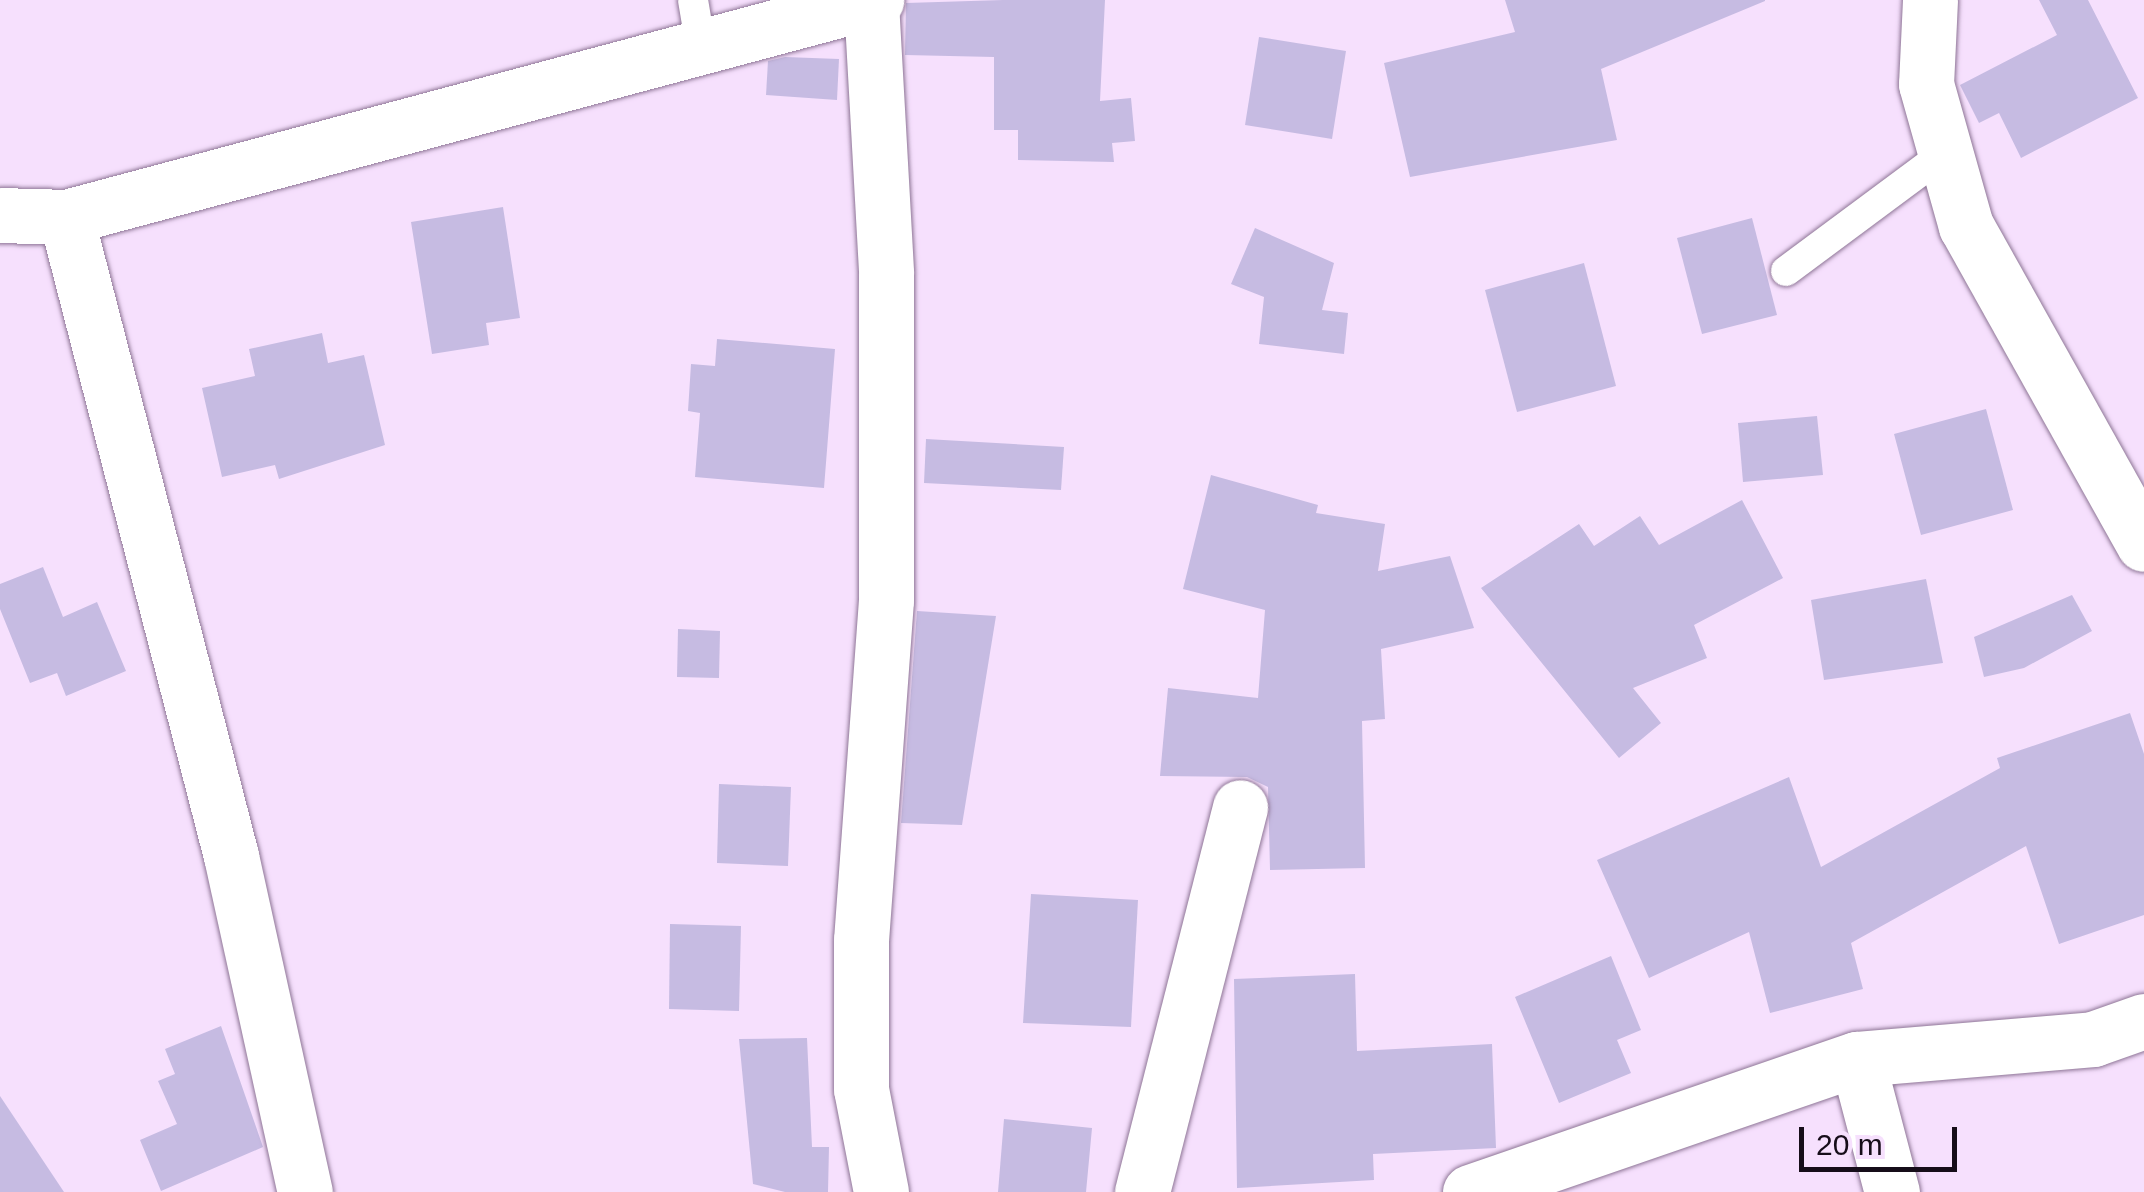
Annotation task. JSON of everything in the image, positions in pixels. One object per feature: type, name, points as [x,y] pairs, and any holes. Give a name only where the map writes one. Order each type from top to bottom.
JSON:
[{"type":"street","points":[[1930,0],[1926,84],[1941,156],[1966,226],[2144,544]]},
{"type":"street","points":[[0,215],[66,216],[697,24],[874,1],[886,274],[886,600],[860,940],[862,1089],[881,1192]]},
{"type":"street","points":[[66,216],[231,856],[304,1192]]},
{"type":"street","points":[[1142,1192],[1240,807]]},
{"type":"street","points":[[1470,1192],[1857,1060],[2093,1039],[2144,1022]]},
{"type":"street","points":[[1857,1060],[1892,1192]]},
{"type":"lane","points":[[1786,272],[1941,156]]},
{"type":"building","points":[[1105,0],[1100,101],[1131,98],[1135,141],[1112,143],[1114,162],[1018,160],[1018,130],[994,130],[994,57],[905,55],[906,3]]},
{"type":"building","points":[[1505,0],[1765,1],[1601,69],[1617,140],[1410,177],[1384,63],[1515,32]]},
{"type":"building","points":[[2039,0],[2088,0],[2138,98],[2021,158],[1999,113],[1979,123],[1960,85],[2057,35]]},
{"type":"building","points":[[1259,37],[1346,51],[1332,139],[1245,125]]},
{"type":"building","points":[[785,57],[839,59],[837,100],[766,95],[768,61]]},
{"type":"building","points":[[503,207],[520,318],[486,323],[489,345],[432,354],[411,222]]},
{"type":"building","points":[[1752,218],[1777,315],[1702,334],[1677,238]]},
{"type":"building","points":[[1255,228],[1334,263],[1322,310],[1348,313],[1344,354],[1259,344],[1264,297],[1231,284]]},
{"type":"building","points":[[1584,263],[1616,386],[1517,412],[1485,290]]},
{"type":"building","points":[[322,333],[328,363],[364,355],[385,445],[279,479],[275,465],[222,477],[202,388],[255,376],[249,349]]},
{"type":"building","points":[[717,339],[835,349],[824,488],[695,477],[700,413],[688,411],[691,364],[715,366]]},
{"type":"building","points":[[1986,409],[2013,510],[1921,535],[1894,434]]},
{"type":"building","points":[[1817,416],[1823,475],[1743,482],[1738,423]]},
{"type":"building","points":[[926,439],[1064,447],[1061,490],[924,483]]},
{"type":"building","points":[[1211,475],[1318,505],[1316,513],[1385,524],[1378,571],[1450,556],[1474,628],[1381,649],[1385,719],[1362,721],[1365,868],[1270,870],[1268,787],[1247,777],[1160,776],[1168,688],[1258,698],[1265,610],[1183,589]]},
{"type":"building","points":[[1742,500],[1783,578],[1694,625],[1707,658],[1633,688],[1661,723],[1619,758],[1481,588],[1579,524],[1594,546],[1640,516],[1659,545]]},
{"type":"building","points":[[43,567],[63,617],[97,602],[126,671],[66,696],[57,673],[30,683],[0,609],[0,584]]},
{"type":"building","points":[[1926,579],[1943,663],[1824,680],[1811,600]]},
{"type":"building","points":[[2072,595],[2092,631],[2024,668],[1984,677],[1974,637]]},
{"type":"building","points":[[917,611],[996,616],[962,825],[901,823]]},
{"type":"building","points":[[678,629],[720,631],[719,678],[677,677]]},
{"type":"building","points":[[2130,713],[2144,754],[2144,915],[2059,944],[2026,846],[1851,943],[1863,989],[1770,1013],[1749,932],[1649,978],[1597,860],[1789,777],[1821,867],[2000,768],[1997,758]]},
{"type":"building","points":[[719,784],[791,787],[788,866],[717,863]]},
{"type":"building","points":[[1031,894],[1138,900],[1131,1027],[1023,1023]]},
{"type":"building","points":[[670,924],[741,926],[739,1011],[669,1009]]},
{"type":"building","points":[[1611,956],[1641,1030],[1617,1040],[1631,1073],[1559,1103],[1515,997]]},
{"type":"building","points":[[1355,974],[1357,1051],[1492,1044],[1496,1148],[1373,1154],[1374,1180],[1237,1188],[1234,979]]},
{"type":"building","points":[[221,1026],[263,1147],[161,1191],[140,1140],[177,1124],[158,1081],[175,1074],[165,1049]]},
{"type":"building","points":[[807,1038],[812,1147],[829,1147],[828,1192],[785,1192],[753,1184],[739,1039]]},
{"type":"building","points":[[0,1096],[64,1192],[0,1192]]},
{"type":"building","points":[[1004,1119],[1092,1128],[1086,1192],[998,1192]]}]
